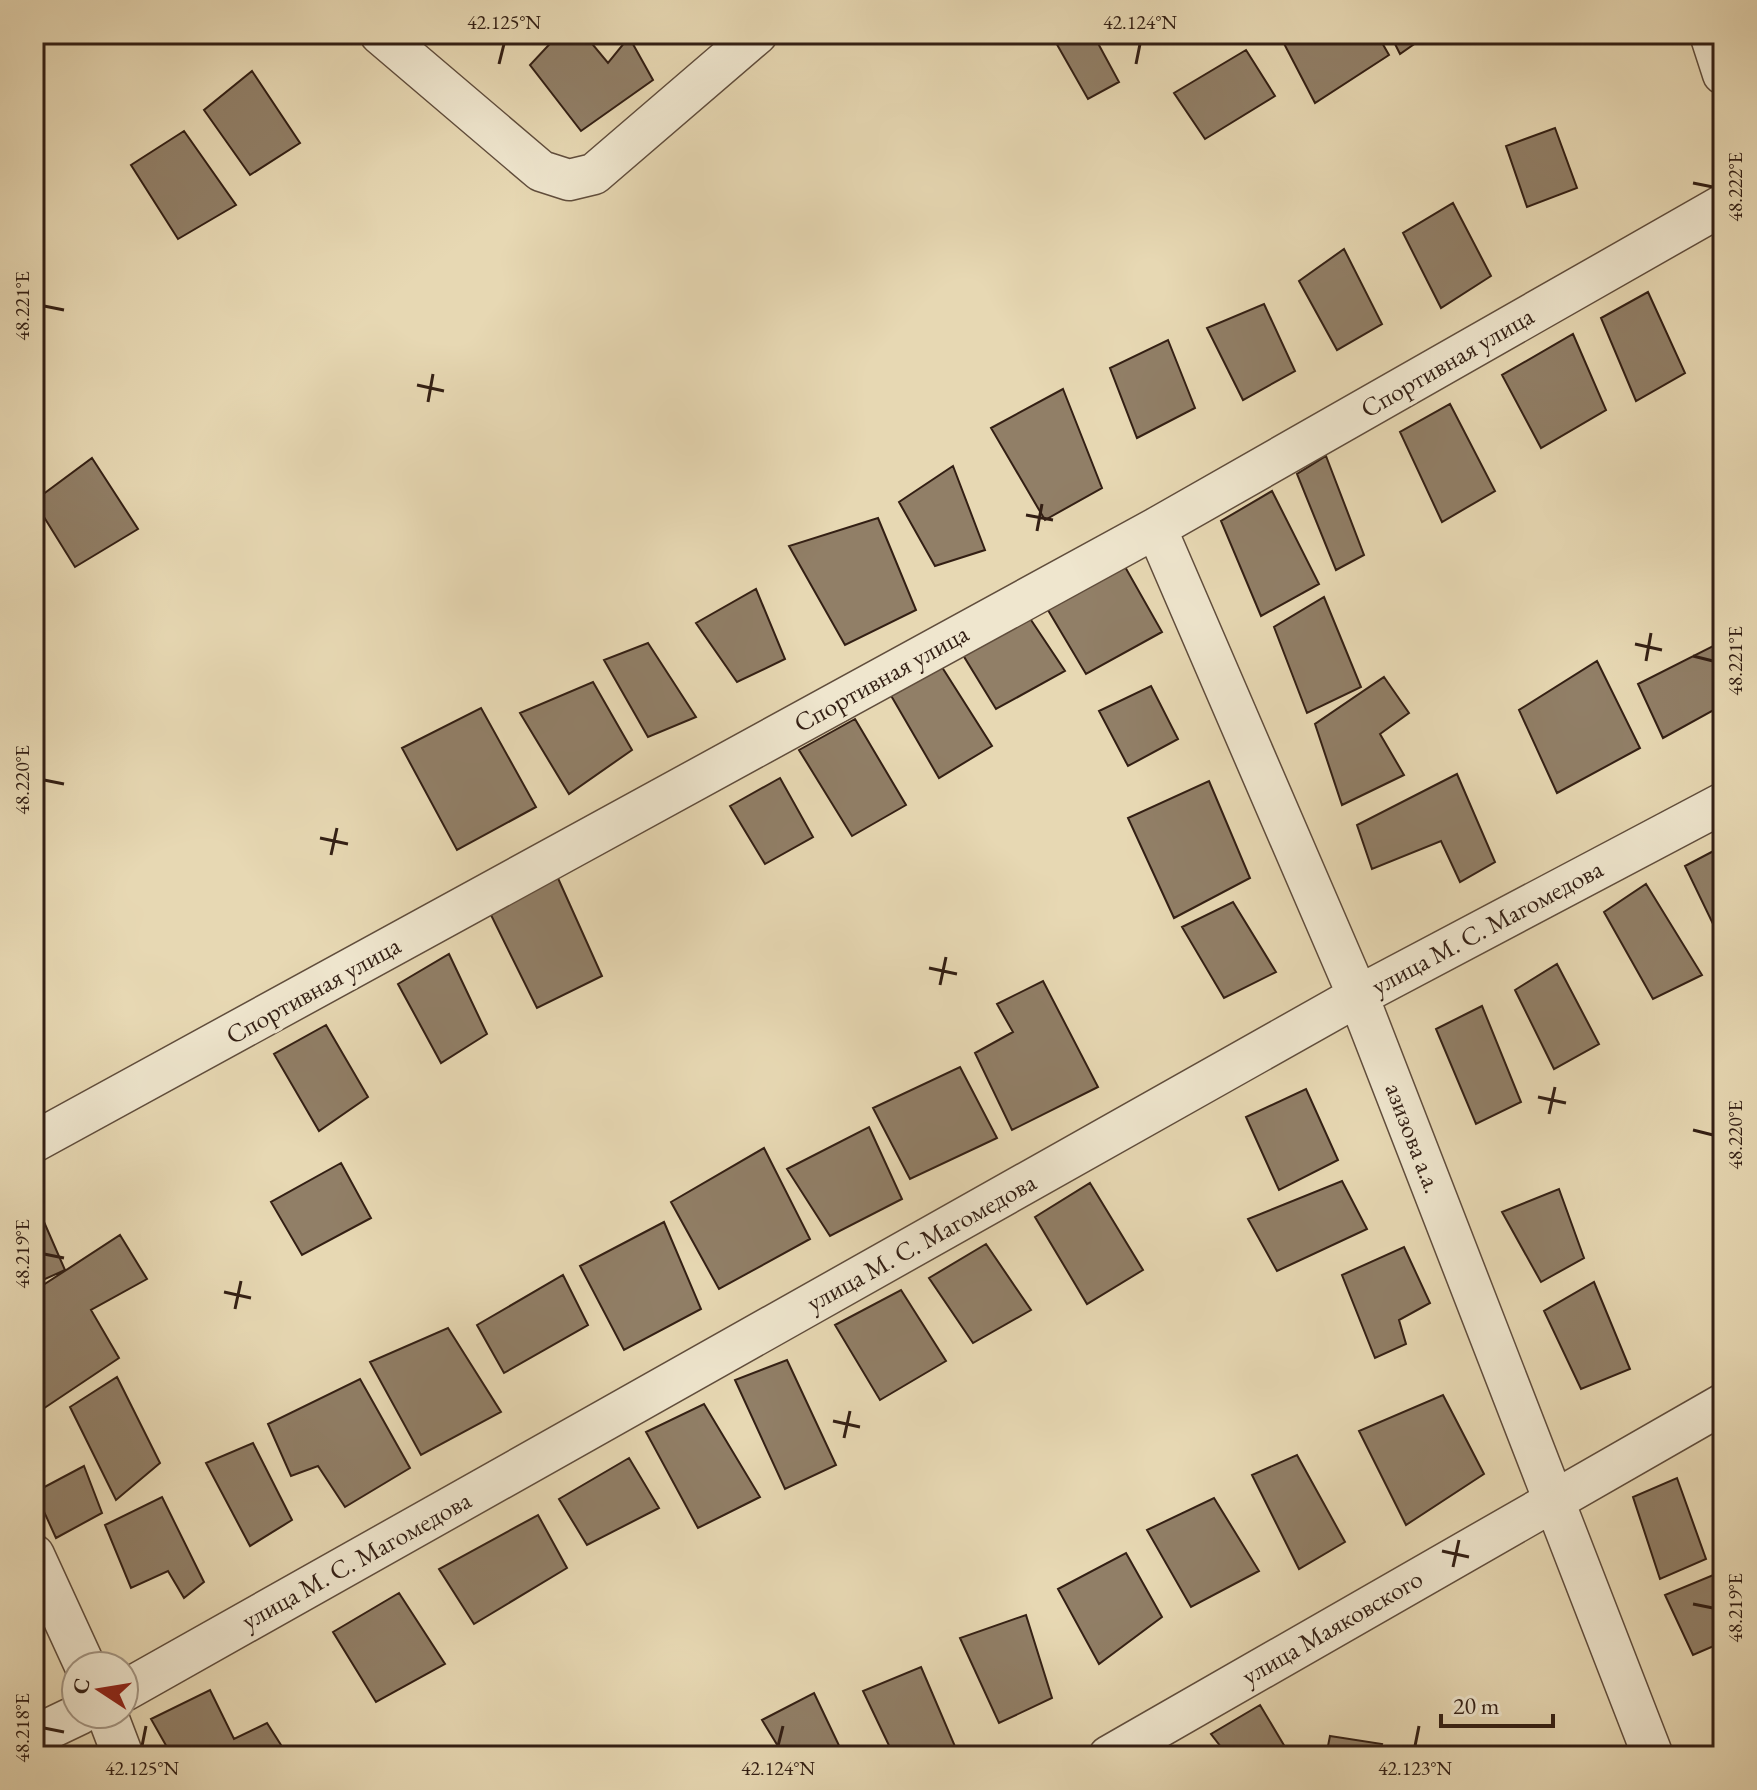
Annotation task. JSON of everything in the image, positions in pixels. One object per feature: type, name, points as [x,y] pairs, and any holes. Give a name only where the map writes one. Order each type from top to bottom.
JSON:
[{"type":"street","points":[[380,34],[541,171],[569,180],[594,174],[757,34]]},
{"type":"street","points":[[1710,34],[1723,74]]},
{"type":"street","name":"Спортивная улица","points":[[34,1142],[1156,528],[1723,205]]},
{"type":"street","name":"азизова а.а.","points":[[1156,528],[1358,996],[1653,1756]]},
{"type":"street","name":"улица М. С. Магомедова","points":[[140,1682],[1358,996],[1723,803]]},
{"type":"street","name":"улица Маяковского","points":[[1109,1756],[1723,1404]]},
{"type":"street","points":[[34,1555],[78,1650]]},
{"type":"street","points":[[34,1736],[60,1724]]},
{"type":"street","points":[[113,1730],[123,1756]]},
{"type":"building","points":[[559,34],[584,34],[608,63],[629,37],[653,80],[581,131],[530,65]]},
{"type":"building","points":[[1051,34],[1093,34],[1119,82],[1088,99]]},
{"type":"building","points":[[1279,34],[1377,34],[1389,55],[1315,103]]},
{"type":"building","points":[[1390,34],[1426,34],[1427,35],[1400,54]]},
{"type":"building","points":[[1246,50],[1275,96],[1205,139],[1174,93]]},
{"type":"building","points":[[252,71],[300,143],[250,175],[204,110]]},
{"type":"building","points":[[1555,128],[1577,188],[1527,207],[1506,146]]},
{"type":"building","points":[[184,131],[236,205],[178,239],[131,165]]},
{"type":"building","points":[[1453,203],[1491,276],[1441,308],[1403,233]]},
{"type":"building","points":[[1344,249],[1382,324],[1337,350],[1299,281]]},
{"type":"building","points":[[1648,292],[1685,373],[1636,401],[1601,318]]},
{"type":"building","points":[[1264,304],[1295,371],[1243,400],[1207,328]]},
{"type":"building","points":[[1573,334],[1606,410],[1541,448],[1502,375]]},
{"type":"building","points":[[1168,340],[1195,408],[1137,438],[1110,368]]},
{"type":"building","points":[[1063,389],[1102,488],[1045,520],[991,428]]},
{"type":"building","points":[[1450,404],[1495,491],[1442,522],[1400,432]]},
{"type":"building","points":[[1326,456],[1364,555],[1336,570],[1297,474]]},
{"type":"building","points":[[92,458],[138,529],[75,567],[34,501]]},
{"type":"building","points":[[953,466],[985,550],[935,566],[899,502]]},
{"type":"building","points":[[1272,491],[1319,584],[1261,616],[1221,521]]},
{"type":"building","points":[[878,518],[916,610],[845,645],[789,546]]},
{"type":"building","points":[[1120,558],[1162,632],[1086,674],[1045,605]]},
{"type":"building","points":[[756,589],[785,659],[737,682],[696,623]]},
{"type":"building","points":[[1324,597],[1361,687],[1307,713],[1274,627]]},
{"type":"building","points":[[1029,617],[1065,671],[996,709],[963,655]]},
{"type":"building","points":[[648,643],[696,717],[648,737],[604,660]]},
{"type":"building","points":[[1717,644],[1723,658],[1723,705],[1663,738],[1638,684]]},
{"type":"building","points":[[1597,661],[1640,748],[1557,793],[1519,710]]},
{"type":"building","points":[[940,664],[992,746],[939,778],[886,687]]},
{"type":"building","points":[[1384,677],[1409,713],[1380,734],[1404,775],[1342,805],[1315,724]]},
{"type":"building","points":[[593,682],[632,750],[569,794],[520,713]]},
{"type":"building","points":[[1151,686],[1178,739],[1128,766],[1099,711]]},
{"type":"building","points":[[481,708],[536,807],[457,850],[402,748]]},
{"type":"building","points":[[855,719],[906,805],[852,836],[799,750]]},
{"type":"building","points":[[1457,774],[1495,862],[1460,882],[1441,841],[1372,869],[1357,825]]},
{"type":"building","points":[[780,778],[813,837],[765,864],[730,806]]},
{"type":"building","points":[[1209,781],[1250,878],[1174,918],[1128,818]]},
{"type":"building","points":[[1723,846],[1723,919],[1713,924],[1685,866]]},
{"type":"building","points":[[557,876],[602,976],[537,1008],[490,913]]},
{"type":"building","points":[[1646,884],[1702,975],[1653,999],[1604,912]]},
{"type":"building","points":[[1233,902],[1276,972],[1224,998],[1182,927]]},
{"type":"building","points":[[449,954],[487,1034],[441,1063],[398,984]]},
{"type":"building","points":[[1557,964],[1599,1044],[1554,1069],[1515,990]]},
{"type":"building","points":[[1043,981],[1098,1087],[1012,1130],[975,1053],[1013,1032],[997,1004]]},
{"type":"building","points":[[1482,1006],[1521,1102],[1476,1124],[1436,1029]]},
{"type":"building","points":[[326,1025],[368,1097],[319,1131],[274,1054]]},
{"type":"building","points":[[960,1067],[997,1138],[910,1179],[873,1108]]},
{"type":"building","points":[[1306,1089],[1338,1160],[1279,1190],[1246,1117]]},
{"type":"building","points":[[869,1127],[902,1199],[830,1236],[787,1169]]},
{"type":"building","points":[[764,1148],[810,1239],[719,1289],[671,1202]]},
{"type":"building","points":[[341,1163],[371,1218],[302,1255],[271,1202]]},
{"type":"building","points":[[1342,1181],[1367,1229],[1277,1271],[1248,1219]]},
{"type":"building","points":[[1090,1183],[1143,1270],[1087,1304],[1035,1217]]},
{"type":"building","points":[[1559,1189],[1584,1258],[1541,1282],[1502,1212]]},
{"type":"building","points":[[34,1199],[65,1270],[34,1284]]},
{"type":"building","points":[[664,1222],[701,1309],[624,1350],[580,1266]]},
{"type":"building","points":[[120,1235],[147,1279],[91,1310],[119,1358],[34,1415],[34,1291]]},
{"type":"building","points":[[986,1244],[1031,1310],[973,1343],[929,1278]]},
{"type":"building","points":[[1404,1247],[1430,1303],[1399,1320],[1406,1344],[1375,1358],[1342,1275]]},
{"type":"building","points":[[563,1275],[588,1325],[504,1373],[477,1325]]},
{"type":"building","points":[[1594,1282],[1630,1369],[1581,1389],[1544,1311]]},
{"type":"building","points":[[901,1290],[946,1361],[880,1400],[835,1325]]},
{"type":"building","points":[[448,1328],[501,1412],[421,1455],[370,1362]]},
{"type":"building","points":[[787,1360],[836,1465],[785,1489],[735,1380]]},
{"type":"building","points":[[117,1377],[160,1463],[116,1500],[70,1407]]},
{"type":"building","points":[[360,1379],[410,1468],[345,1507],[318,1466],[291,1476],[268,1424]]},
{"type":"building","points":[[1443,1395],[1484,1474],[1406,1525],[1359,1431]]},
{"type":"building","points":[[704,1404],[760,1497],[698,1528],[646,1432]]},
{"type":"building","points":[[253,1443],[292,1520],[250,1546],[206,1463]]},
{"type":"building","points":[[1297,1455],[1345,1542],[1299,1569],[1252,1475]]},
{"type":"building","points":[[629,1458],[659,1508],[587,1545],[559,1499]]},
{"type":"building","points":[[84,1466],[102,1513],[56,1538],[35,1492]]},
{"type":"building","points":[[1677,1478],[1706,1559],[1660,1579],[1633,1497]]},
{"type":"building","points":[[162,1497],[204,1582],[184,1598],[168,1571],[131,1588],[105,1525]]},
{"type":"building","points":[[1214,1498],[1259,1571],[1191,1607],[1147,1530]]},
{"type":"building","points":[[538,1515],[567,1568],[474,1624],[439,1569]]},
{"type":"building","points":[[1126,1553],[1162,1617],[1099,1664],[1058,1589]]},
{"type":"building","points":[[1723,1571],[1723,1642],[1693,1655],[1665,1595]]},
{"type":"building","points":[[399,1593],[445,1664],[376,1702],[333,1632]]},
{"type":"building","points":[[1026,1615],[1052,1698],[999,1723],[960,1638]]},
{"type":"building","points":[[921,1667],[957,1751],[949,1756],[894,1756],[863,1691]]},
{"type":"building","points":[[1723,1689],[1723,1720],[1715,1693]]},
{"type":"building","points":[[210,1690],[234,1739],[267,1723],[288,1756],[172,1756],[151,1719]]},
{"type":"building","points":[[814,1693],[844,1756],[784,1756],[762,1720]]},
{"type":"building","points":[[1260,1705],[1285,1747],[1271,1756],[1228,1756],[1211,1734]]},
{"type":"building","points":[[1330,1736],[1382,1744],[1378,1756],[1326,1756]]}]
